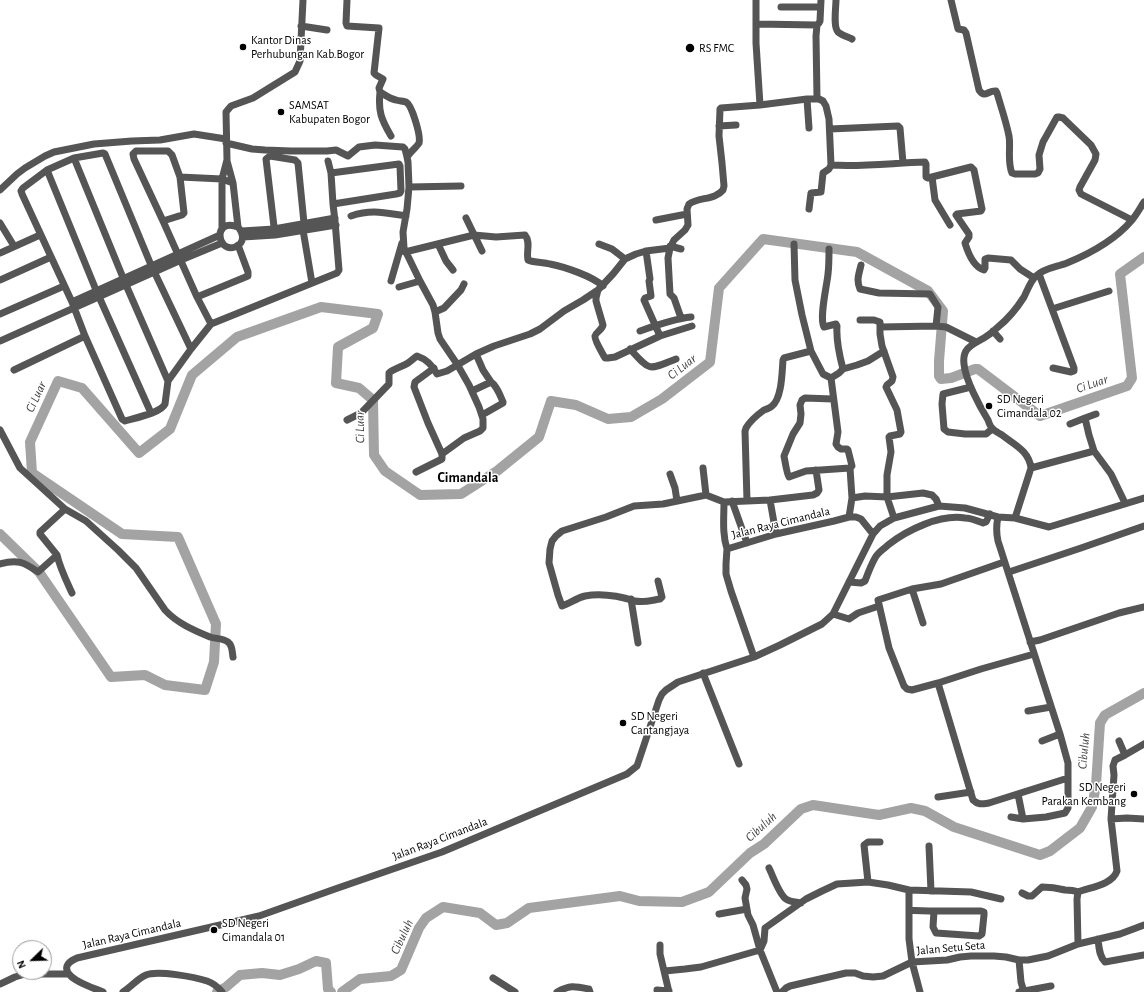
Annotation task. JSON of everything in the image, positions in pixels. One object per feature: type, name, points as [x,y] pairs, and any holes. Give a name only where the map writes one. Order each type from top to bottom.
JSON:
[{"type":"street","points":[[226,160],[233,183],[241,232],[241,242],[233,248],[227,247],[220,239],[222,179],[226,160],[226,112],[229,107],[234,104],[253,98],[295,72],[300,61],[303,0]]},
{"type":"street","points":[[347,0],[347,26],[379,28],[374,73],[376,76],[383,79],[379,88],[379,108],[382,122],[391,136]]},
{"type":"street","points":[[756,0],[756,43],[760,105]]},
{"type":"street","points":[[836,0],[837,30],[839,33],[852,39]]},
{"type":"street","points":[[951,0],[958,29],[964,30],[966,35],[979,90],[985,94],[992,91],[996,91],[997,93],[1009,137],[1010,167],[1012,172],[1015,174],[1038,173],[1040,169],[1039,155],[1043,142],[1054,119],[1057,117],[1063,118],[1091,145],[1096,154],[1080,187],[1079,190],[1081,194],[1132,220]]},
{"type":"street","points":[[781,7],[820,3],[820,21],[817,25],[816,36],[817,98]]},
{"type":"street","points":[[756,24],[817,25]]},
{"type":"street","points":[[301,26],[327,30]]},
{"type":"street","points":[[380,92],[396,100],[405,102],[410,108],[420,140],[407,157]]},
{"type":"street","points":[[681,318],[674,298],[670,294],[668,258],[670,247],[674,240],[685,230],[688,225],[688,206],[692,202],[718,194],[723,190],[724,178],[718,126],[720,109],[817,98],[823,101],[826,106],[829,119],[830,165],[829,169],[823,173],[821,192],[811,193],[810,209]]},
{"type":"street","points":[[807,99],[809,128]]},
{"type":"street","points":[[718,126],[736,125]]},
{"type":"street","points":[[830,129],[898,126],[900,128],[903,163]]},
{"type":"street","points":[[0,195],[3,188],[25,168],[45,156],[54,152],[94,144],[160,140],[194,134],[226,141],[252,149],[290,151],[336,150],[348,156],[359,147],[376,145],[403,147],[405,149],[408,162],[409,187],[403,232],[405,252],[433,305],[440,339],[457,364],[482,415],[483,428],[480,431],[464,438],[442,454]]},
{"type":"street","points":[[163,220],[182,215],[184,213],[180,177],[172,154],[167,151],[136,151],[134,152],[134,159],[197,297],[211,324]]},
{"type":"street","points":[[191,349],[153,269],[106,156],[103,153],[74,158],[47,170],[23,188],[21,191],[40,235],[73,305],[85,336],[123,420],[126,421],[152,413],[162,409],[165,406],[168,381],[211,324],[337,273],[339,270],[331,173],[328,161]]},
{"type":"street","points":[[275,232],[266,159],[270,156],[295,160],[297,162],[303,226],[312,283]]},
{"type":"street","points":[[74,158],[168,381]]},
{"type":"street","points":[[830,165],[871,165],[925,162],[926,177],[928,178],[971,167],[973,168],[982,210],[956,215],[969,234],[969,237],[965,243],[978,267],[981,269],[984,270],[985,259],[988,258],[1011,260],[1020,269],[1036,276],[1052,309],[1074,371],[1071,372],[1052,368]]},
{"type":"street","points":[[331,173],[399,164],[400,166],[400,193],[333,204]]},
{"type":"street","points":[[47,170],[97,294],[152,413]]},
{"type":"street","points":[[180,177],[222,179],[233,183]]},
{"type":"street","points":[[932,177],[935,200],[950,225]]},
{"type":"street","points":[[409,187],[461,186]]},
{"type":"street","points":[[1015,518],[1031,468],[1030,461],[1026,454],[992,429],[971,387],[964,364],[965,352],[976,342],[999,326],[1014,310],[1023,299],[1036,276],[1065,264],[1106,242],[1132,220],[1144,202]]},
{"type":"street","points":[[351,216],[379,211],[406,216]]},
{"type":"street","points":[[656,220],[687,214]]},
{"type":"street","points":[[466,218],[482,251]]},
{"type":"street","points":[[0,341],[73,305],[179,257],[221,232],[226,226],[232,224],[241,232],[275,232],[335,221]]},
{"type":"street","points":[[0,223],[14,246]]},
{"type":"street","points":[[0,253],[40,235]]},
{"type":"street","points":[[405,252],[474,235],[496,237],[527,236],[528,260],[550,264],[597,280],[600,288],[596,301],[603,328],[596,334],[595,339],[604,356],[608,358],[615,357],[660,336],[692,326]]},
{"type":"street","points":[[391,281],[403,241]]},
{"type":"street","points":[[179,257],[222,243]]},
{"type":"street","points":[[438,244],[446,261],[453,270]]},
{"type":"street","points":[[599,244],[612,249],[625,260]]},
{"type":"street","points":[[794,244],[795,280],[811,351],[823,374],[831,378]]},
{"type":"street","points":[[197,297],[248,276],[248,272],[238,245]]},
{"type":"street","points":[[347,420],[360,415],[389,384],[389,373],[394,369],[408,363],[417,356],[422,358],[434,368],[438,374],[447,371],[476,354],[540,329],[564,311],[600,288],[625,260],[636,254],[670,247],[681,249]]},
{"type":"street","points":[[829,249],[822,325],[824,327],[836,324],[838,353],[844,369]]},
{"type":"street","points":[[646,251],[651,296],[645,298],[644,300],[660,336]]},
{"type":"street","points":[[0,280],[51,257]]},
{"type":"street","points":[[861,265],[857,277],[860,289],[879,293],[930,294],[938,307],[941,326]]},
{"type":"street","points":[[399,287],[420,282]]},
{"type":"street","points":[[435,312],[444,308],[464,284]]},
{"type":"street","points":[[0,314],[64,286]]},
{"type":"street","points":[[1052,309],[1109,290]]},
{"type":"street","points":[[640,331],[655,325],[691,317]]},
{"type":"street","points":[[860,320],[874,320],[880,322],[880,339],[893,377],[892,381],[887,384],[886,387],[897,410],[901,432],[900,434],[889,437],[890,452],[887,476],[887,497],[894,518]]},
{"type":"street","points":[[880,327],[941,326],[976,342]]},
{"type":"street","points":[[993,331],[1000,339]]},
{"type":"street","points":[[14,370],[85,336]]},
{"type":"street","points":[[630,349],[643,364],[650,368],[676,359]]},
{"type":"street","points":[[747,501],[746,428],[756,415],[774,404],[780,388],[784,358],[811,351]]},
{"type":"street","points":[[831,378],[844,369],[857,365],[884,352]]},
{"type":"street","points":[[476,354],[483,370],[491,382],[497,387],[504,403],[482,415]]},
{"type":"street","points":[[416,472],[442,459],[442,454],[414,387],[415,382],[418,379],[434,368]]},
{"type":"street","points":[[831,378],[838,432],[836,444],[841,449],[848,450],[852,466],[850,468],[852,498],[849,517]]},
{"type":"street","points":[[472,392],[491,382]]},
{"type":"street","points":[[971,387],[943,394],[942,404],[944,429],[948,432],[983,434],[992,429]]},
{"type":"street","points":[[833,399],[805,398],[802,400],[800,405],[800,423],[784,456],[788,475],[789,477],[806,471],[850,468]]},
{"type":"street","points":[[1070,424],[1096,414]]},
{"type":"street","points":[[1085,418],[1088,436],[1094,451],[1111,474],[1125,503]]},
{"type":"street","points":[[0,430],[20,468],[65,509],[86,521],[102,534],[136,568],[165,610],[173,618],[182,624],[212,638],[224,640],[231,645],[233,657]]},
{"type":"street","points":[[1031,468],[1094,451]]},
{"type":"street","points":[[658,582],[662,598],[651,601],[636,601],[604,595],[576,599],[562,606],[549,563],[552,541],[562,531],[606,517],[634,506],[677,501],[706,495],[703,468]]},
{"type":"street","name":"Jalan Raya Cimandala","points":[[706,495],[725,501],[747,501],[793,498],[817,493],[819,490],[816,470]]},
{"type":"street","points":[[670,474],[675,488],[677,501]]},
{"type":"street","points":[[852,498],[865,496],[887,497],[923,494],[932,495],[936,499],[939,506]]},
{"type":"street","name":"Jalan Raya Cimandala","points":[[68,974],[67,966],[72,960],[259,916],[442,852],[628,774],[637,766],[662,694],[666,690],[678,682],[754,657],[817,627],[827,620],[833,614],[873,534],[880,526],[894,518],[939,506],[965,508],[998,517],[1015,518],[1049,527],[1144,498]]},
{"type":"street","points":[[770,500],[776,534]]},
{"type":"street","points":[[725,501],[747,543]]},
{"type":"street","points":[[725,501],[723,525],[724,539],[727,548]]},
{"type":"street","points":[[965,508],[965,518]]},
{"type":"street","points":[[65,509],[40,533],[55,556],[72,593]]},
{"type":"street","points":[[849,582],[861,583],[865,581],[875,558],[880,551],[902,535],[926,524],[949,518],[965,518],[983,523],[986,522],[990,514]]},
{"type":"street","name":"Jalan Raya Cimandala","points":[[754,657],[728,580],[726,564],[727,548],[776,534],[849,517],[861,519],[873,534]]},
{"type":"street","points":[[998,517],[996,534],[1068,763],[1068,808],[1065,813],[1046,818],[1023,820],[1011,817]]},
{"type":"street","points":[[1008,572],[1144,526]]},
{"type":"street","points":[[0,564],[17,561],[32,567],[38,572],[55,556]]},
{"type":"street","points":[[1004,562],[941,584],[912,589],[878,600],[889,648],[907,690],[938,684],[1034,654]]},
{"type":"street","points":[[912,589],[923,623]]},
{"type":"street","points":[[631,599],[638,643]]},
{"type":"street","points":[[833,614],[849,619],[858,613],[879,606]]},
{"type":"street","points":[[1030,642],[1119,613],[1144,607]]},
{"type":"street","points":[[703,673],[739,764]]},
{"type":"street","points":[[938,684],[973,800],[976,803],[989,803],[1068,778]]},
{"type":"street","points":[[1028,711],[1051,707]]},
{"type":"street","points":[[1042,741],[1060,734]]},
{"type":"street","points":[[1119,741],[1125,755]]},
{"type":"street","points":[[1022,893],[1032,896],[1042,887],[1052,886],[1066,890],[1072,889],[1078,892],[1108,882],[1115,876],[1117,871],[1111,819],[1114,760],[1144,744]]},
{"type":"street","points":[[938,798],[971,792]]},
{"type":"street","points":[[1018,794],[1023,820]]},
{"type":"street","points":[[1111,819],[1144,819]]},
{"type":"street","points":[[868,882],[863,847],[864,844],[868,842],[880,842]]},
{"type":"street","points":[[929,846],[931,891]]},
{"type":"street","points":[[769,868],[784,898],[801,903]]},
{"type":"street","points":[[742,880],[747,889],[745,898],[748,914],[754,925],[760,950],[777,992]]},
{"type":"street","points":[[665,971],[686,970],[701,967],[760,950],[764,941],[765,928],[801,903],[837,884],[868,882],[909,890],[971,892],[1001,899]]},
{"type":"street","points":[[909,890],[909,939],[912,962],[920,992]]},
{"type":"street","points":[[1078,892],[1078,944]]},
{"type":"street","points":[[719,914],[747,909]]},
{"type":"street","points":[[909,910],[982,911],[984,912],[982,934],[979,936],[936,933],[933,927],[934,911]]},
{"type":"street","name":"Jalan Setu Seta","points":[[782,992],[790,986],[846,973],[855,973],[869,977],[883,976],[912,962],[948,960],[971,956],[1028,960],[1048,956],[1078,944],[1120,934],[1144,925]]},
{"type":"street","points":[[1098,939],[1100,954],[1105,962],[1144,956]]},
{"type":"street","points":[[656,990],[669,992],[660,954],[660,945]]},
{"type":"street","points":[[1019,960],[1022,992],[1051,986]]},
{"type":"street","points":[[123,992],[144,976],[152,973],[164,973],[209,981],[220,990]]},
{"type":"street","points":[[0,984],[25,974],[68,974],[79,982],[103,992]]},
{"type":"street","points":[[493,978],[515,992]]},
{"type":"street","points":[[557,992],[566,987],[573,986],[589,989],[590,992]]},
{"type":"waterway","name":"Ci Luar","points":[[0,534],[39,572],[111,677],[145,675],[165,685],[205,690],[214,662],[216,624],[178,537],[122,534],[32,473],[30,442],[58,381],[82,388],[139,453],[170,429],[192,375],[237,337],[321,307],[378,314],[373,328],[338,347],[336,383],[359,388],[373,400],[374,455],[385,471],[420,495],[461,494],[497,471],[539,437],[551,401],[576,405],[608,419],[631,417],[662,399],[710,362],[719,288],[763,239],[857,252],[928,291],[943,311],[939,361],[939,376],[941,379],[951,378],[978,369],[1040,416],[1127,386],[1132,378],[1120,274],[1144,257]]},
{"type":"waterway","name":"Cibuluh","points":[[342,992],[360,979],[391,976],[401,970],[419,928],[426,918],[443,907],[480,913],[496,925],[507,923],[529,908],[620,896],[639,901],[682,902],[709,892],[750,853],[764,844],[801,809],[813,805],[879,815],[911,808],[925,811],[954,827],[1040,855],[1050,851],[1080,828],[1092,807],[1096,785],[1100,723],[1105,715],[1144,693]]},
{"type":"waterway","name":"Cibuluh","points":[[217,992],[226,987],[240,975],[262,973],[280,975],[299,969],[316,961],[326,963],[328,989],[331,992]]},
{"type":"place","name":"Kantor Dinas Perhubungan Kab.Bogor","points":[[243,47]]},
{"type":"place","name":"RS FMC","points":[[690,48]]},
{"type":"place","name":"SAMSAT Kabupaten Bogor","points":[[281,112]]},
{"type":"place","name":"SD Negeri Cimandala 02","points":[[989,406]]},
{"type":"place","name":"SD Negeri Cantangjaya","points":[[623,723]]},
{"type":"place","name":"SD Negeri Parakan Kembang","points":[[1134,794]]},
{"type":"place","name":"SD Negeri Cimandala 01","points":[[214,930]]},
{"type":"district","name":"Cimandala","points":[[468,478]]}]
